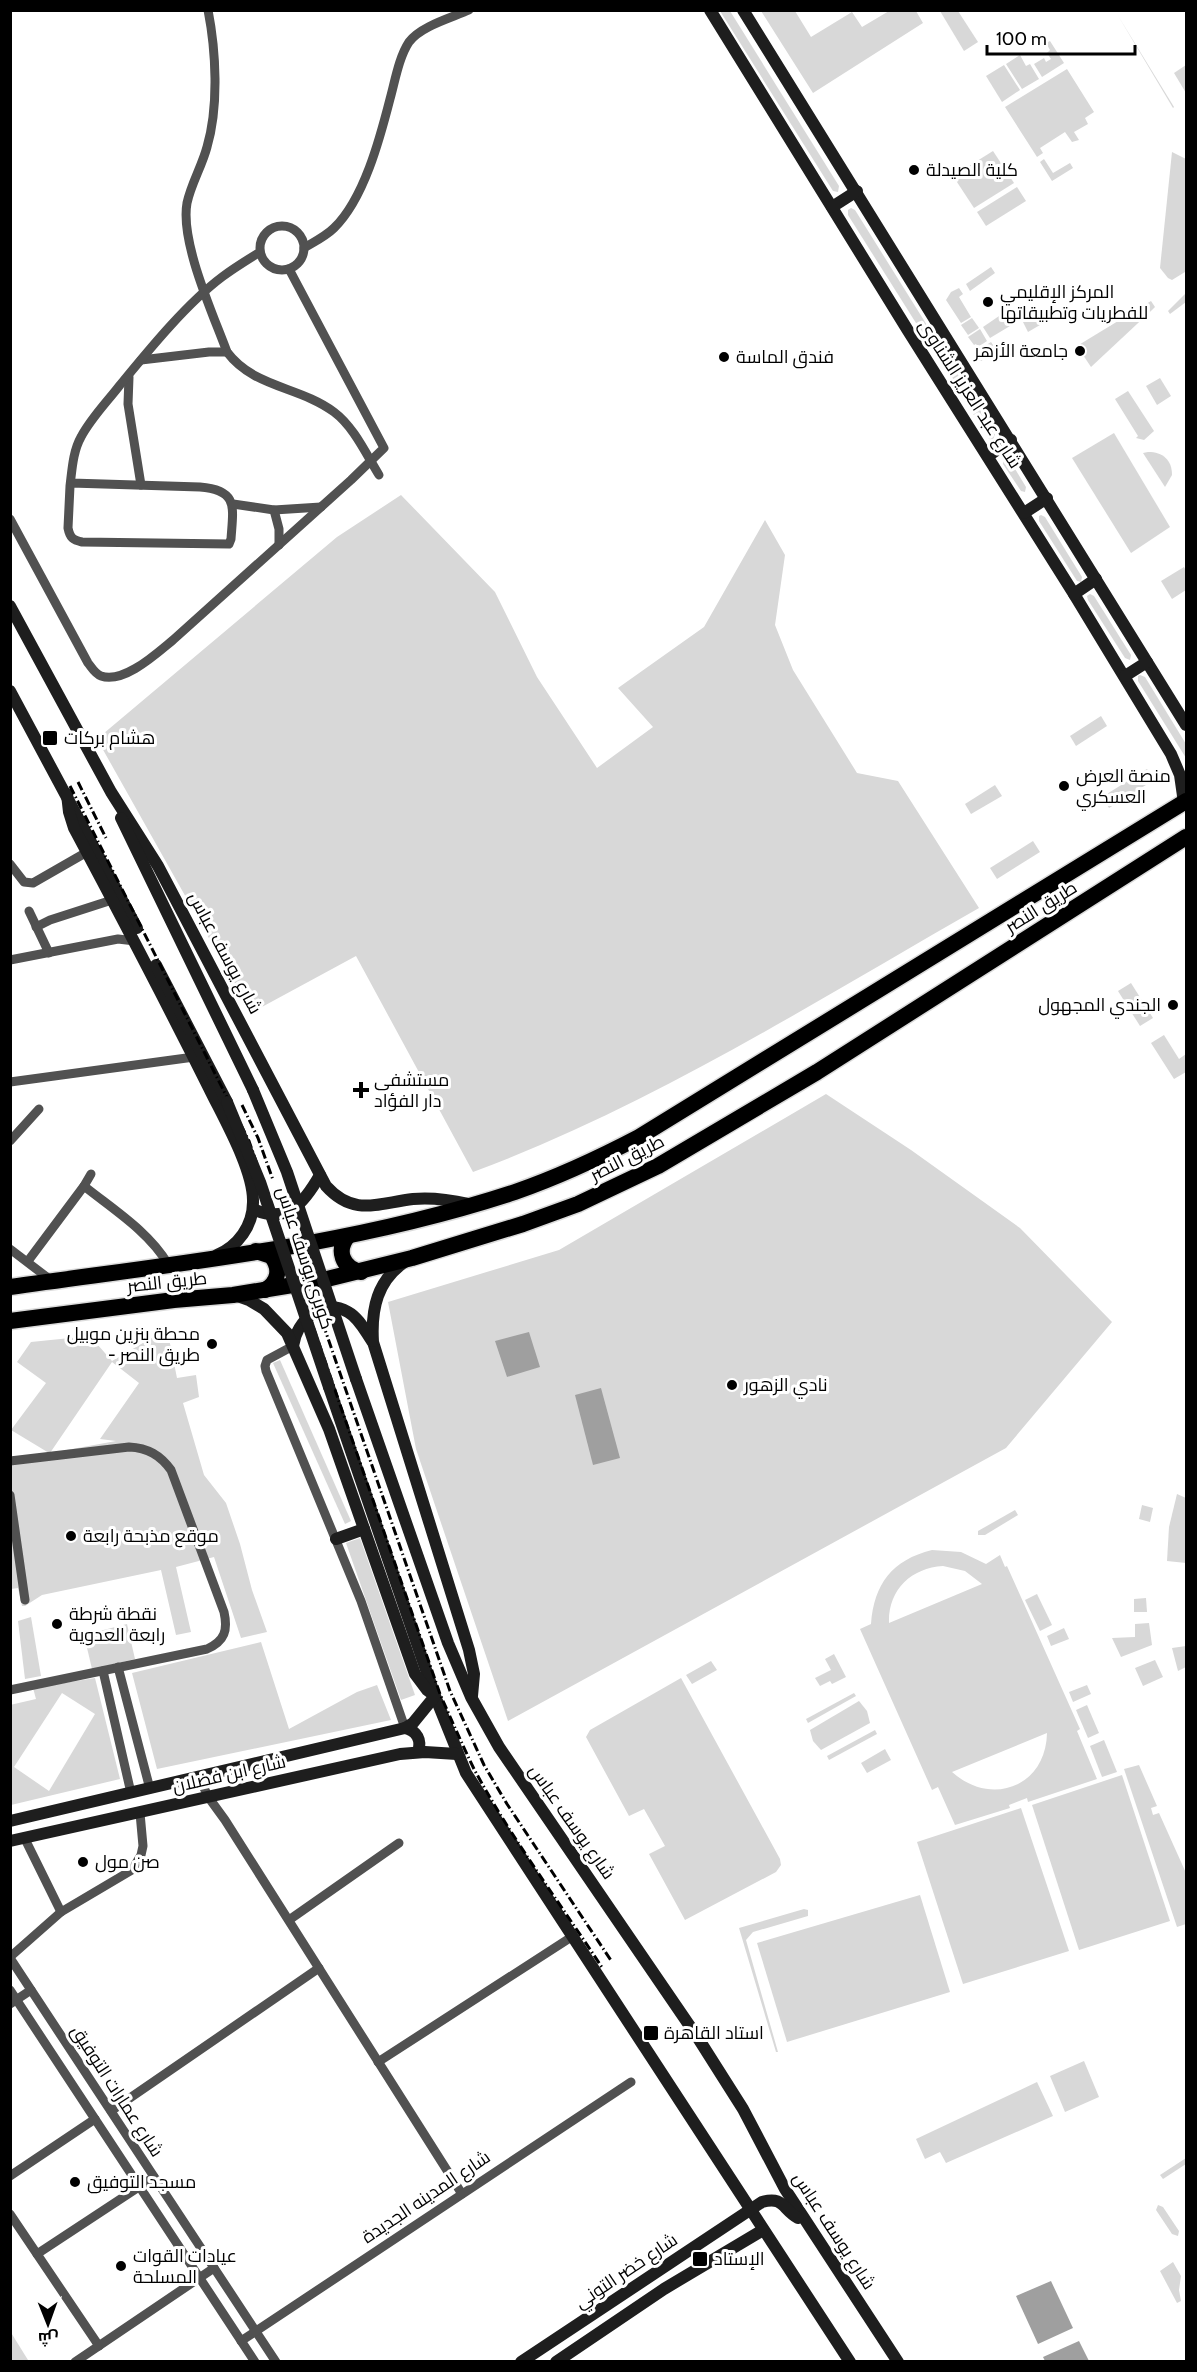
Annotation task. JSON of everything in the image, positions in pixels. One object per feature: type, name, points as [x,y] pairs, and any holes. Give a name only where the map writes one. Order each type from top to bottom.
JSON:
[{"type":"highway","name":"طريق النصر","points":[[10,1287],[348,1236],[472,1205],[550,1179],[639,1137],[1185,802]]},
{"type":"highway","name":"طريق النصر","points":[[10,1322],[174,1300],[233,1295],[361,1272],[551,1215],[658,1166],[817,1072],[1186,837]]},
{"type":"highway","points":[[348,1236],[343,1244],[342,1258],[352,1269],[361,1272]]},
{"type":"highway","points":[[256,1251],[266,1253],[276,1264],[276,1279],[265,1290]]},
{"type":"street","points":[[207,10],[214,56],[213,120],[207,149],[187,204],[189,243],[227,352],[236,365],[248,374],[300,393],[334,412],[353,433],[379,475]]},
{"type":"street","points":[[303,248],[339,223],[362,183],[373,158],[395,80],[409,42],[429,28],[469,10]]},
{"type":"street","name":"شارع عبد العزيز الشناوى","points":[[710,10],[906,329],[1125,676],[1178,767],[1185,802]]},
{"type":"street","name":"شارع عبد العزيز الشناوى","points":[[743,10],[1186,725]]},
{"type":"street","points":[[832,207],[856,192]]},
{"type":"street","points":[[280,226],[294,230],[302,241],[303,248],[300,261],[289,268],[274,268],[263,259],[260,252],[260,245],[267,232],[280,226]]},
{"type":"street","points":[[70,483],[211,488],[227,495],[233,504],[229,544],[75,541],[69,534],[70,483],[72,464],[80,438],[141,360],[205,292],[221,278],[260,252]]},
{"type":"street","points":[[10,519],[88,663],[96,673],[107,677],[119,676],[151,658],[279,545],[384,448],[289,268]]},
{"type":"street","points":[[141,360],[227,352]]},
{"type":"street","points":[[129,374],[127,396],[141,485]]},
{"type":"street","points":[[988,456],[1011,440]]},
{"type":"street","points":[[1024,513],[1047,498]]},
{"type":"street","points":[[233,504],[274,510],[321,507]]},
{"type":"street","points":[[274,510],[279,529],[279,545]]},
{"type":"street","points":[[1074,594],[1096,579]]},
{"type":"street","name":"شارع يوسف عباس","points":[[10,606],[111,792],[158,866],[320,1175],[334,1195],[355,1206],[376,1206],[425,1198],[472,1205]]},
{"type":"street","points":[[1125,676],[1147,662]]},
{"type":"street","points":[[10,691],[67,794],[71,820],[194,1057],[241,1157],[252,1192],[253,1209],[247,1227],[237,1242],[222,1253],[204,1259]]},
{"type":"street","name":"كوبرى يوسف عباس","points":[[111,792],[133,846],[253,1090],[287,1172],[448,1643],[471,1697]]},
{"type":"street","name":"كوبرى يوسف عباس","points":[[67,794],[227,1102],[267,1199],[329,1387],[457,1754]]},
{"type":"street","points":[[10,864],[24,882],[33,883],[87,852]]},
{"type":"street","points":[[36,927],[50,920],[112,900]]},
{"type":"street","points":[[29,911],[49,953]]},
{"type":"street","points":[[10,960],[118,939],[135,941]]},
{"type":"street","points":[[10,1082],[194,1057]]},
{"type":"street","points":[[10,1141],[39,1108]]},
{"type":"street","points":[[28,1261],[91,1174]]},
{"type":"street","points":[[253,1209],[267,1214],[291,1210],[303,1201],[320,1175]]},
{"type":"street","points":[[84,1186],[159,1248],[168,1264]]},
{"type":"street","points":[[10,1249],[52,1281]]},
{"type":"street","points":[[412,1258],[389,1275],[379,1291],[372,1318],[373,1342],[469,1650],[474,1674],[471,1697]]},
{"type":"street","points":[[233,1295],[249,1300],[270,1314],[287,1333],[329,1429],[415,1674],[427,1690],[435,1696],[413,1723],[405,1728]]},
{"type":"street","points":[[373,1342],[356,1318],[348,1312],[328,1308],[314,1312],[303,1321],[296,1333],[293,1346],[270,1358],[265,1366],[371,1625],[405,1728],[418,1737],[420,1744],[418,1752]]},
{"type":"street","points":[[10,1461],[129,1447],[141,1448],[164,1460],[171,1470],[224,1612],[226,1632],[222,1639],[207,1649],[10,1690]]},
{"type":"street","points":[[10,1495],[25,1600]]},
{"type":"street","points":[[336,1539],[364,1529]]},
{"type":"street","points":[[118,1667],[150,1789]]},
{"type":"street","points":[[103,1671],[131,1793]]},
{"type":"street","name":"شارع يوسف عباس","points":[[471,1697],[499,1747],[704,2047],[743,2109],[779,2179],[898,2361]]},
{"type":"street","name":"شارع ابن فضلان","points":[[10,1821],[405,1728]]},
{"type":"street","name":"شارع ابن فضلان","points":[[10,1840],[209,1798],[400,1754],[418,1752],[457,1754]]},
{"type":"street","points":[[457,1754],[466,1773],[850,2361]]},
{"type":"street","points":[[199,1778],[209,1798],[462,2194]]},
{"type":"street","points":[[10,1957],[61,1912],[132,1870],[143,1846],[140,1813]]},
{"type":"street","points":[[24,1837],[61,1912]]},
{"type":"street","points":[[289,1920],[399,1843]]},
{"type":"street","points":[[378,2062],[573,1936]]},
{"type":"street","name":"شارع عمارات التوفيق","points":[[10,1957],[276,2361]]},
{"type":"street","points":[[111,2111],[319,1968]]},
{"type":"street","name":"شارع عمارات التوفيق","points":[[10,1990],[14,2002],[140,2186],[255,2361]]},
{"type":"street","points":[[14,2002],[31,1990]]},
{"type":"street","name":"شارع المدينه الجديدة","points":[[241,2341],[631,2082]]},
{"type":"street","points":[[10,2176],[95,2119]]},
{"type":"street","points":[[38,2254],[154,2177]]},
{"type":"street","name":"شارع خضر التوني","points":[[521,2361],[762,2202],[775,2200],[782,2202],[794,2216],[804,2218]]},
{"type":"street","points":[[10,2214],[99,2346]]},
{"type":"street","name":"شارع خضر التوني","points":[[560,2360],[664,2289],[763,2230]]},
{"type":"street","points":[[712,2235],[722,2241],[724,2253]]},
{"type":"street","points":[[75,2361],[214,2268]]},
{"type":"shaded area","points":[[720,11],[730,11],[839,186],[838,192],[833,191]]},
{"type":"shaded area","points":[[761,11],[795,11],[811,37],[852,12],[862,27],[889,11],[916,11],[923,23],[813,93]]},
{"type":"shaded area","points":[[940,11],[958,11],[978,42],[964,51]]},
{"type":"shaded area","points":[[1117,14],[1174,107],[1173,108]]},
{"type":"shaded area","points":[[1050,41],[1064,63],[1042,77],[1034,64],[1044,58],[1046,62],[1051,59],[1047,53],[1050,50],[1046,43]]},
{"type":"shaded area","points":[[1020,55],[1026,66],[1030,64],[1039,79],[1022,89],[1006,64]]},
{"type":"shaded area","points":[[1004,65],[1020,90],[1002,102],[986,76]]},
{"type":"shaded area","points":[[1186,65],[1186,93],[1174,73]]},
{"type":"shaded area","points":[[1067,69],[1094,112],[1085,118],[1088,124],[1074,132],[1079,140],[1072,142],[1065,132],[1040,148],[1043,153],[1037,157],[1005,107]]},
{"type":"shaded area","points":[[993,151],[1014,183],[974,208],[953,176]]},
{"type":"shaded area","points":[[1172,152],[1186,159],[1186,266],[1185,272],[1172,280],[1160,268]]},
{"type":"shaded area","points":[[1044,159],[1053,173],[1070,163],[1073,168],[1052,181],[1040,162]]},
{"type":"shaded area","points":[[1017,187],[1026,201],[986,226],[977,212]]},
{"type":"shaded area","points":[[851,208],[855,210],[995,434],[993,440],[989,439],[848,215],[848,210]]},
{"type":"shaded area","points":[[991,267],[995,273],[970,291],[966,284]]},
{"type":"shaded area","points":[[959,288],[963,294],[959,297],[971,317],[961,323],[946,300],[951,292]]},
{"type":"shaded area","points":[[1186,293],[1186,302],[1170,314],[1168,311]]},
{"type":"shaded area","points":[[1151,301],[1155,307],[1091,367],[1077,346]]},
{"type":"shaded area","points":[[1002,314],[1010,326],[990,338],[983,327]]},
{"type":"shaded area","points":[[1034,316],[1040,325],[1028,332],[1023,322]]},
{"type":"shaded area","points":[[972,318],[979,328],[968,335],[961,325]]},
{"type":"shaded area","points":[[980,329],[987,341],[978,347],[968,337]]},
{"type":"shaded area","points":[[991,342],[997,351],[981,361],[977,354],[981,352],[980,349]]},
{"type":"shaded area","points":[[1160,378],[1171,396],[1157,405],[1146,386]]},
{"type":"shaded area","points":[[1128,391],[1154,431],[1144,440],[1136,438],[1138,436],[1115,399]]},
{"type":"shaded area","points":[[1114,433],[1170,527],[1131,553],[1072,458]]},
{"type":"shaded area","points":[[1143,453],[1162,455],[1170,465],[1172,475],[1165,487]]},
{"type":"shaded area","points":[[1004,458],[1009,459],[1026,487],[1025,492],[1021,491],[1003,464]]},
{"type":"shaded area","points":[[401,495],[495,592],[537,677],[597,768],[653,727],[618,688],[704,627],[765,520],[785,555],[775,625],[793,670],[857,773],[898,781],[979,908],[668,1084],[539,1146],[473,1172],[356,956],[251,1013],[97,739],[337,537]]},
{"type":"shaded area","points":[[1041,515],[1045,517],[1082,577],[1081,582],[1077,581],[1039,521]]},
{"type":"shaded area","points":[[1184,567],[1186,590],[1172,599],[1161,581]]},
{"type":"shaded area","points":[[1090,594],[1094,596],[1131,655],[1130,660],[1125,658],[1088,600],[1087,596]]},
{"type":"shaded area","points":[[1140,675],[1145,677],[1186,744],[1186,758],[1138,681]]},
{"type":"shaded area","points":[[1101,716],[1107,726],[1076,746],[1070,736]]},
{"type":"shaded area","points":[[1147,769],[1154,780],[1109,808],[1102,797]]},
{"type":"shaded area","points":[[995,785],[1002,796],[971,814],[965,804]]},
{"type":"shaded area","points":[[1033,841],[1040,852],[997,879],[990,868]]},
{"type":"shaded area","points":[[1131,983],[1153,1018],[1140,1026],[1118,991]]},
{"type":"shaded area","points":[[1164,1035],[1179,1059],[1186,1054],[1186,1072],[1174,1079],[1151,1043]]},
{"type":"shaded area","name":"نادي الزهور","points":[[826,1094],[911,1150],[1020,1228],[1112,1322],[1006,1448],[508,1721],[416,1449],[388,1302],[559,1250]]},
{"type":"shaded area","points":[[167,1329],[177,1378],[196,1375],[199,1397],[183,1403],[204,1475],[226,1503],[267,1632],[241,1638],[214,1557],[176,1567],[191,1632],[176,1635],[161,1570],[42,1595],[25,1606],[22,1606],[18,1588],[11,1589],[11,1460],[49,1453],[11,1430],[46,1383],[17,1362],[31,1342],[90,1336],[112,1361]],"holes":[[[112,1362],[139,1383],[100,1439],[116,1441],[50,1453]]]},
{"type":"shaded area","points":[[529,1332],[540,1367],[507,1377],[495,1341]]},
{"type":"shaded area","points":[[280,1360],[351,1521],[345,1524],[273,1363]]},
{"type":"shaded area","points":[[601,1388],[620,1458],[593,1465],[575,1395]]},
{"type":"shaded area","points":[[1177,1494],[1186,1498],[1186,1563],[1167,1561],[1169,1527]]},
{"type":"shaded area","points":[[1142,1505],[1153,1508],[1150,1522],[1139,1519]]},
{"type":"shaded area","points":[[1015,1510],[1018,1515],[985,1535],[978,1535],[978,1531]]},
{"type":"shaded area","points":[[360,1538],[415,1695],[401,1700],[346,1543]]},
{"type":"shaded area","points":[[932,1550],[961,1552],[986,1564],[1000,1555],[1080,1729],[1077,1731],[1097,1779],[1028,1802],[1027,1798],[1009,1805],[1010,1808],[955,1825],[938,1787],[932,1790],[860,1629],[871,1624],[876,1597],[888,1576],[896,1567],[918,1554]],"holes":[[[943,1566],[965,1571],[982,1584],[889,1623],[893,1600],[904,1583],[921,1571]],[[1047,1733],[1044,1752],[1037,1767],[1027,1778],[1014,1786],[999,1789],[983,1788],[967,1783],[952,1772]]]},
{"type":"shaded area","points":[[1037,1594],[1052,1625],[1040,1631],[1025,1600]]},
{"type":"shaded area","points":[[1146,1598],[1147,1612],[1134,1612],[1134,1599]]},
{"type":"shaded area","points":[[31,1617],[41,1676],[25,1679],[18,1621]]},
{"type":"shaded area","points":[[1149,1623],[1152,1645],[1121,1657],[1112,1638],[1135,1637],[1135,1624]]},
{"type":"shaded area","points":[[127,1624],[135,1659],[92,1669],[84,1635]]},
{"type":"shaded area","points":[[1064,1628],[1069,1639],[1051,1646],[1047,1636]]},
{"type":"shaded area","points":[[261,1642],[289,1729],[357,1692],[377,1685],[391,1720],[157,1769],[132,1673]]},
{"type":"shaded area","points":[[1186,1646],[1186,1667],[1178,1671],[1172,1648]]},
{"type":"shaded area","points":[[834,1654],[846,1677],[832,1684],[830,1681],[820,1686],[815,1678],[831,1670],[825,1659]]},
{"type":"shaded area","points":[[1155,1660],[1163,1677],[1143,1686],[1135,1668]]},
{"type":"shaded area","points":[[711,1661],[717,1670],[692,1684],[686,1675]]},
{"type":"shaded area","points":[[95,1678],[120,1779],[11,1805],[10,1705],[36,1699],[33,1688]],"holes":[[[62,1693],[95,1714],[49,1791],[14,1767]]]},
{"type":"shaded area","points":[[681,1678],[780,1859],[781,1865],[776,1872],[685,1920],[649,1854],[665,1846],[644,1809],[629,1816],[586,1737],[590,1730]]},
{"type":"shaded area","points":[[1087,1685],[1091,1694],[1073,1702],[1069,1692]]},
{"type":"shaded area","points":[[854,1693],[856,1696],[808,1723],[806,1719]]},
{"type":"shaded area","points":[[859,1701],[867,1711],[870,1723],[821,1750],[813,1741],[810,1730]]},
{"type":"shaded area","points":[[1087,1705],[1099,1733],[1088,1738],[1076,1710]]},
{"type":"shaded area","points":[[875,1730],[877,1734],[829,1760],[827,1756]]},
{"type":"shaded area","points":[[1104,1740],[1117,1772],[1102,1777],[1090,1746]]},
{"type":"shaded area","points":[[885,1749],[891,1760],[867,1773],[861,1763]]},
{"type":"shaded area","points":[[1139,1765],[1157,1806],[1151,1808],[1153,1815],[1159,1813],[1186,1873],[1186,1924],[1177,1927],[1124,1769]]},
{"type":"shaded area","points":[[1122,1775],[1170,1921],[1079,1950],[1032,1805]]},
{"type":"shaded area","points":[[1021,1808],[1069,1951],[963,1984],[917,1842]]},
{"type":"shaded area","points":[[920,1895],[950,1992],[787,2042],[757,1943]]},
{"type":"shaded area","points":[[804,1909],[808,1910],[808,1916],[753,1932],[746,1940],[778,2052],[776,2052],[739,1928]]},
{"type":"shaded area","points":[[1084,2061],[1099,2097],[1065,2112],[1050,2076]]},
{"type":"shaded area","points":[[1037,2082],[1053,2116],[946,2163],[940,2152],[925,2159],[916,2139]]},
{"type":"shaded area","points":[[1186,2158],[1186,2164],[1163,2179],[1160,2175]]},
{"type":"shaded area","points":[[1158,2205],[1163,2207],[1179,2231],[1178,2236],[1172,2234],[1156,2210]]},
{"type":"shaded area","points":[[1173,2262],[1181,2276],[1179,2290],[1181,2301],[1177,2303],[1160,2271]]},
{"type":"shaded area","points":[[1051,2281],[1073,2328],[1038,2344],[1016,2296]]},
{"type":"shaded area","points":[[10,2331],[28,2360],[11,2361]]},
{"type":"shaded area","points":[[1079,2341],[1089,2361],[1045,2361],[1043,2357]]},
{"type":"railway","points":[[78,782],[106,838]]},
{"type":"railway","points":[[70,786],[249,1141],[440,1694],[457,1732],[488,1795],[603,1969]]},
{"type":"railway","points":[[242,1105],[258,1138],[273,1180]]},
{"type":"railway","points":[[323,1324],[450,1691],[484,1765],[507,1804],[612,1962]]},
{"type":"place","name":"كلية الصيدلة","points":[[914,170]]},
{"type":"place","name":"المركز الإقليمي للفطريات وتطبيقاتها","points":[[988,302]]},
{"type":"place","name":"جامعة الأزهر","points":[[1080,351]]},
{"type":"place","name":"فندق الماسة","points":[[724,357]]},
{"type":"place","name":"هشام بركات","points":[[50,738]]},
{"type":"place","name":"منصة العرض العسكري","points":[[1064,786]]},
{"type":"place","name":"الجندي المجهول","points":[[1173,1005]]},
{"type":"place","name":"مستشفى دار الفؤاد","points":[[361,1090]]},
{"type":"place","name":"محطة بنزين موبيل - طريق النصر","points":[[212,1344]]},
{"type":"place","name":"نادي الزهور","points":[[732,1385]]},
{"type":"place","name":"موقع مذبحة رابعة","points":[[71,1536]]},
{"type":"place","name":"نقطة شرطة رابعة العدوية","points":[[57,1624]]},
{"type":"place","name":"صن مول","points":[[83,1862]]},
{"type":"place","name":"استاد القاهرة","points":[[651,2033]]},
{"type":"place","name":"مسجد التوفيق","points":[[75,2182]]},
{"type":"place","name":"الإستاد","points":[[700,2259]]},
{"type":"place","name":"عيادات القوات المسلحة","points":[[121,2266]]}]
